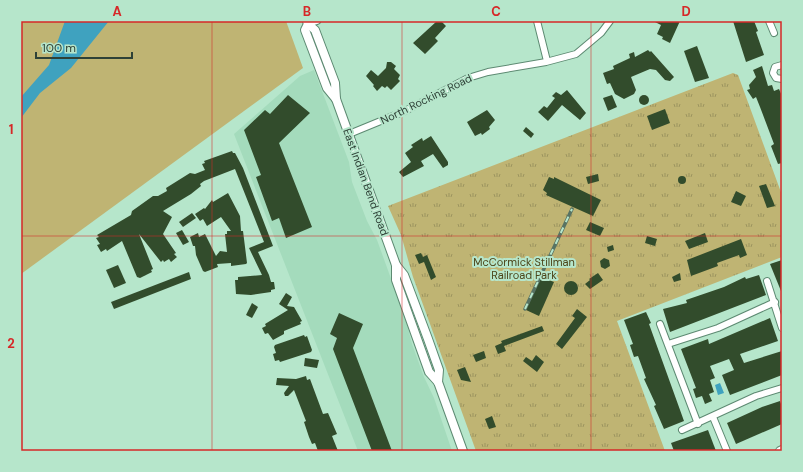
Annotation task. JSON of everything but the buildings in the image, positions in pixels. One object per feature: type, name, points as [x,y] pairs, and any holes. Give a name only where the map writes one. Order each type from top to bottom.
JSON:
[{"type":"main road","name":"East Indian Bend Road","points":[[307,23],[316,30],[335,83],[336,99],[396,265],[404,275],[439,370],[438,382],[463,451]]},
{"type":"street","points":[[307,23],[317,21]]},
{"type":"street","points":[[537,21],[547,61]]},
{"type":"street","name":"North Rocking Road","points":[[349,134],[405,111],[468,78],[488,72],[576,54],[601,33],[610,21]]},
{"type":"street","points":[[769,21],[774,33]]},
{"type":"street","points":[[782,65],[775,67],[772,73],[776,78],[782,79]]},
{"type":"street","points":[[767,281],[775,302],[782,328]]},
{"type":"street","points":[[668,344],[718,328],[775,302]]},
{"type":"street","points":[[660,324],[698,424]]},
{"type":"street","points":[[682,430],[698,424],[756,396],[782,388]]},
{"type":"street","points":[[713,417],[727,451]]},
{"type":"shaded area","points":[[314,70],[349,162],[352,182],[367,221],[377,240],[406,320],[412,344],[424,377],[434,398],[452,451],[358,451],[234,134],[300,76]]},
{"type":"green space","points":[[21,21],[286,21],[303,68],[21,274]]},
{"type":"green space","name":"McCormick Stillman Railroad Park","points":[[733,73],[738,75],[782,195],[782,257],[617,321],[665,451],[476,451],[413,277],[401,235],[388,206]]},
{"type":"water","points":[[65,21],[109,21],[71,68],[40,93],[21,118],[21,97],[49,65]]},
{"type":"water","points":[[720,383],[724,393],[718,395],[715,385]]},
{"type":"railway","points":[[525,309],[572,209]]}]
